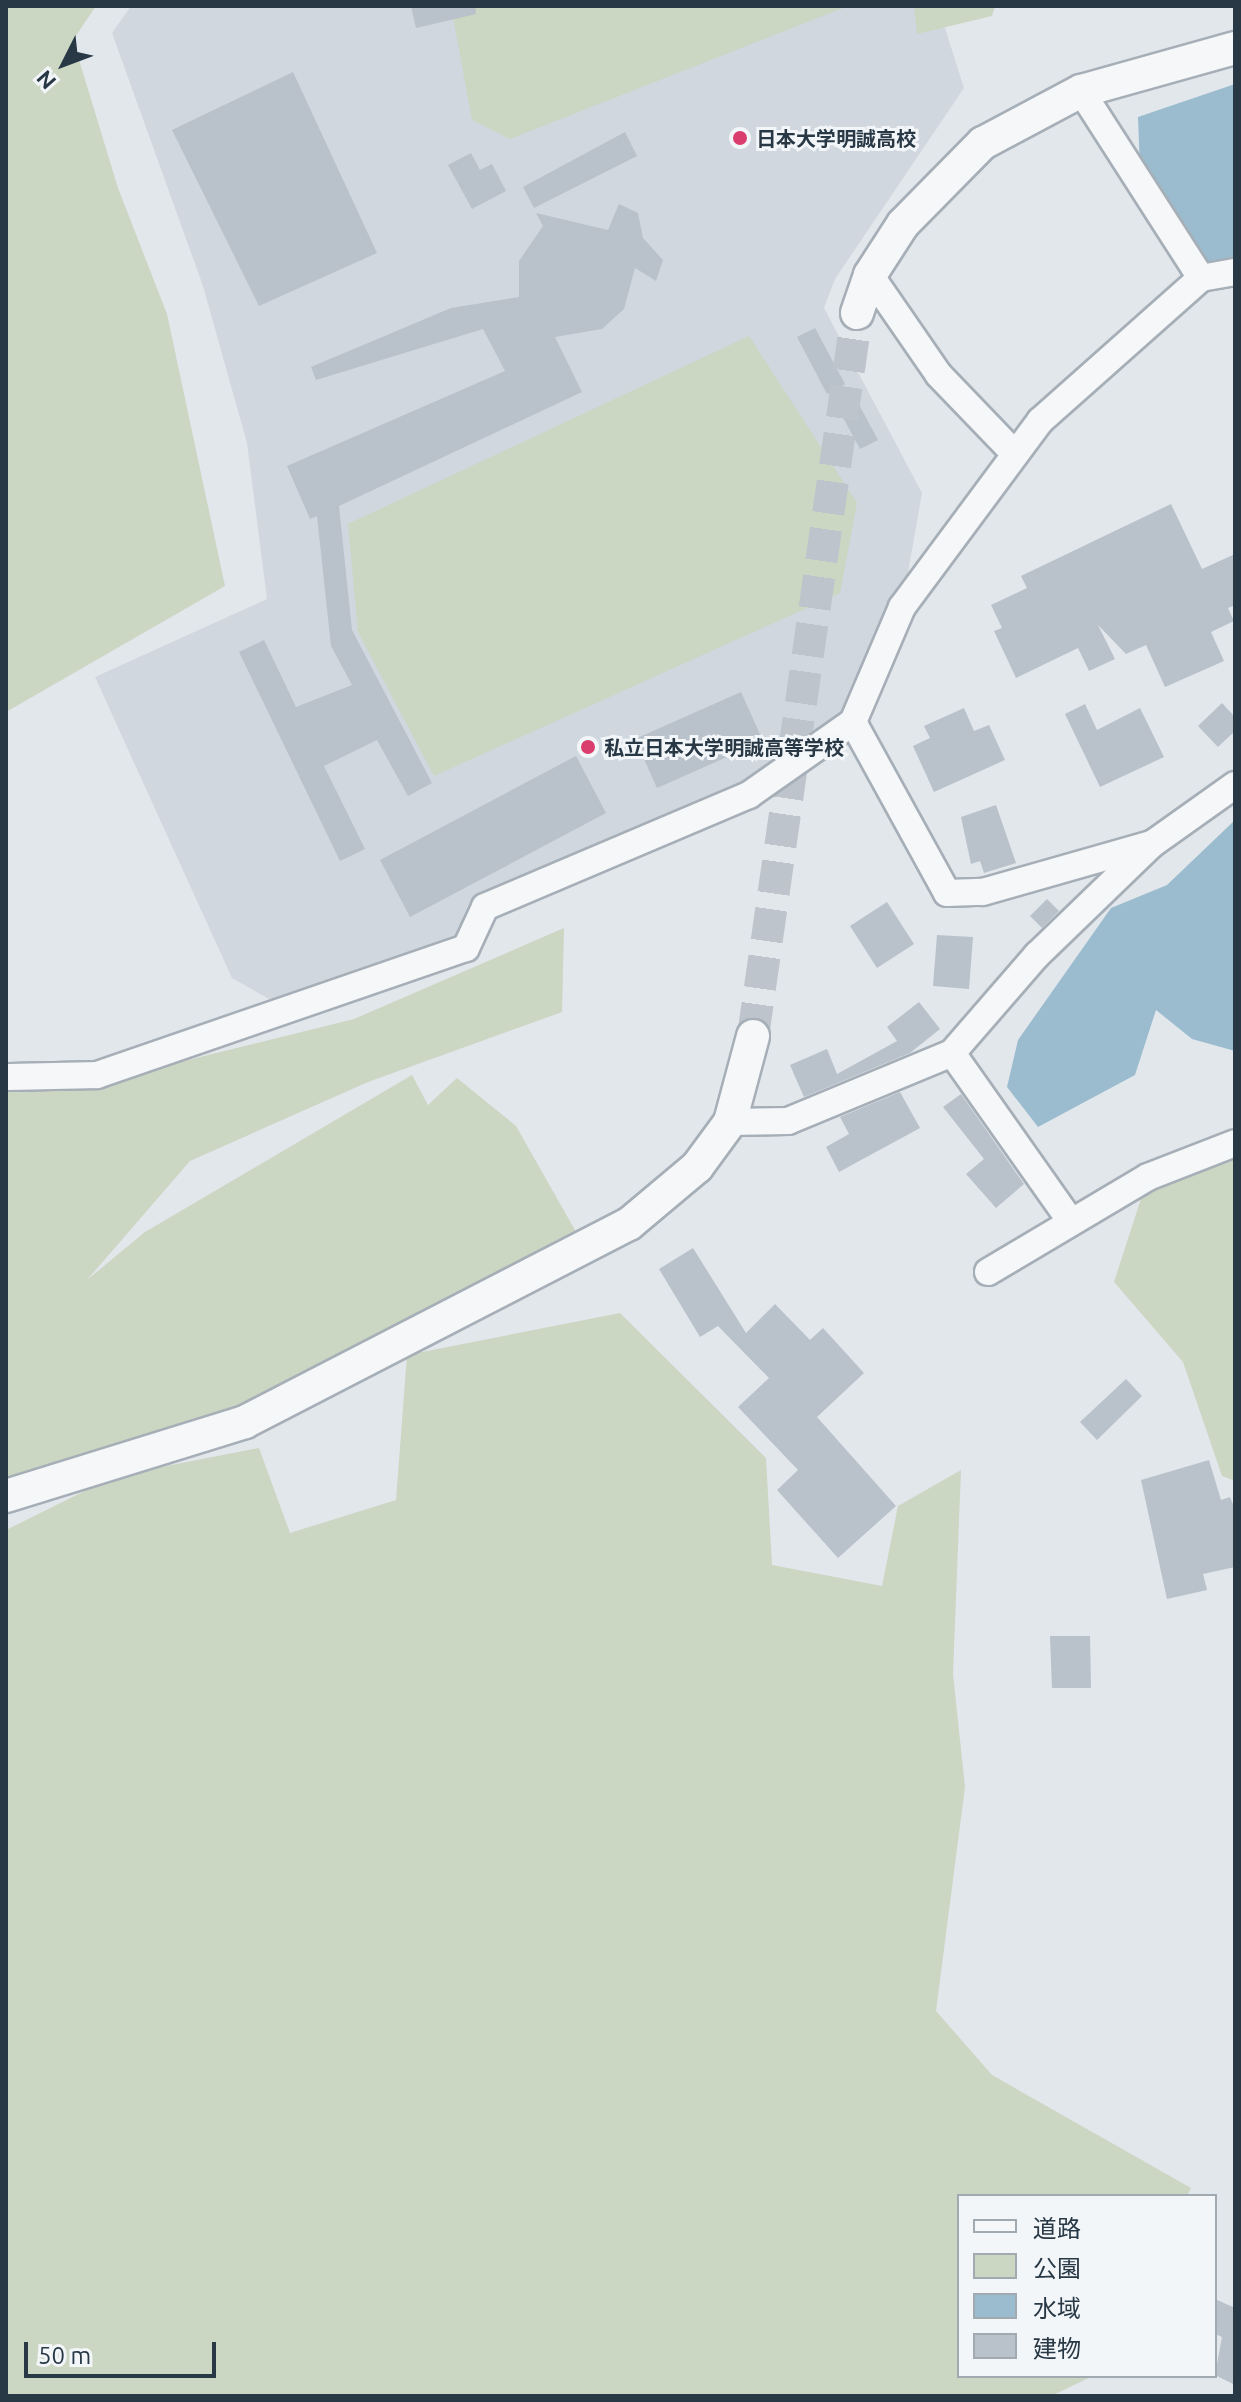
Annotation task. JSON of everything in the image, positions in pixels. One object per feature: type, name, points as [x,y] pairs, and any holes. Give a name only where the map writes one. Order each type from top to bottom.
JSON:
[{"type":"street","points":[[857,313],[870,275],[903,224],[960,162],[1040,108],[1081,91],[1235,48]]},
{"type":"street","points":[[1081,91],[1201,278]]},
{"type":"street","points":[[6,1077],[97,1075],[466,948],[485,907],[749,795],[853,722],[902,607],[1013,452],[1201,278],[1235,272]]},
{"type":"street","points":[[870,275],[939,375],[1013,452]]},
{"type":"street","points":[[853,722],[947,893],[983,892],[1152,844]]},
{"type":"street","points":[[730,1122],[788,1121],[952,1053],[1037,955],[1152,844],[1235,785]]},
{"type":"street","points":[[6,1496],[245,1422],[629,1224],[697,1167],[730,1122],[753,1036]]},
{"type":"street","points":[[952,1053],[1069,1219]]},
{"type":"street","points":[[988,1272],[1069,1219],[1235,1143]]},
{"type":"shaded area","points":[[131,6],[938,6],[964,88],[835,279],[824,308],[922,493],[902,607],[853,722],[789,767],[485,907],[466,948],[285,1008],[232,978],[95,677],[267,599],[247,443],[203,286],[112,33]]},
{"type":"green space","points":[[6,6],[96,6],[73,40],[118,188],[167,314],[225,586],[6,712]]},
{"type":"green space","points":[[451,6],[848,6],[510,139],[472,120]]},
{"type":"green space","points":[[914,6],[995,6],[992,16],[917,34]]},
{"type":"green space","points":[[749,336],[857,503],[840,593],[434,776],[358,632],[348,524]]},
{"type":"green space","points":[[564,928],[562,1012],[368,1082],[190,1161],[87,1280],[145,1232],[412,1075],[428,1105],[457,1078],[516,1126],[584,1246],[245,1422],[6,1496],[6,1085],[78,1087],[354,1019]]},
{"type":"green space","points":[[1235,1143],[1235,1481],[1222,1476],[1183,1362],[1114,1282],[1148,1177]]},
{"type":"green space","points":[[620,1313],[766,1458],[772,1565],[882,1586],[898,1506],[961,1470],[953,1674],[965,1787],[936,2011],[992,2075],[1191,2188],[1188,2194],[957,2194],[957,2378],[1089,2378],[1051,2396],[6,2396],[6,1530],[115,1476],[259,1448],[290,1533],[396,1500],[407,1355]]},
{"type":"water","points":[[1235,84],[1235,265],[1209,264],[1140,171],[1138,117]]},
{"type":"water","points":[[1235,820],[1235,1051],[1192,1039],[1156,1010],[1135,1075],[1038,1127],[1007,1087],[1018,1040],[1111,908],[1167,885]]},
{"type":"building","points":[[411,6],[475,6],[476,14],[416,28]]},
{"type":"building","points":[[293,72],[377,253],[259,306],[172,130]]},
{"type":"building","points":[[625,132],[637,156],[534,208],[523,187]]},
{"type":"building","points":[[471,153],[480,170],[492,164],[506,191],[472,209],[448,165]]},
{"type":"building","points":[[619,204],[638,213],[643,238],[663,260],[656,281],[635,268],[624,309],[602,329],[555,337],[582,392],[339,506],[352,630],[432,783],[408,796],[377,740],[324,766],[365,849],[340,861],[239,652],[264,640],[296,707],[352,685],[331,646],[317,516],[310,519],[287,466],[505,371],[483,329],[316,380],[311,367],[451,308],[519,297],[519,261],[543,226],[536,213],[608,230]]},
{"type":"building","points":[[815,328],[845,384],[827,394],[797,337]]},
{"type":"building","points":[[850,388],[878,440],[860,449],[832,397]]},
{"type":"building","points":[[1171,504],[1202,569],[1235,554],[1235,605],[1228,608],[1234,621],[1211,632],[1224,661],[1165,687],[1146,645],[1126,654],[1098,625],[1115,659],[1089,671],[1078,648],[1016,678],[994,631],[1002,628],[991,605],[1027,588],[1021,576]]},
{"type":"building","points":[[741,692],[763,741],[657,788],[635,739]]},
{"type":"building","points":[[1222,703],[1235,717],[1235,731],[1218,747],[1198,726]]},
{"type":"building","points":[[1085,704],[1097,730],[1140,708],[1164,757],[1100,787],[1065,714]]},
{"type":"building","points":[[964,708],[974,731],[989,725],[1005,760],[934,792],[913,746],[930,738],[924,726]]},
{"type":"building","points":[[576,756],[606,813],[410,917],[380,860]]},
{"type":"building","points":[[996,805],[1016,863],[984,873],[980,861],[971,864],[961,817]]},
{"type":"building","points":[[1047,899],[1059,911],[1042,928],[1030,916]]},
{"type":"building","points":[[887,902],[914,944],[877,968],[850,926]]},
{"type":"building","points":[[937,935],[973,937],[969,989],[933,986]]},
{"type":"building","points":[[919,1002],[940,1029],[910,1053],[804,1097],[790,1065],[827,1049],[837,1074],[897,1041],[887,1027]]},
{"type":"building","points":[[900,1092],[920,1128],[839,1172],[826,1147],[849,1134],[840,1117]]},
{"type":"building","points":[[961,1094],[1024,1184],[996,1208],[966,1174],[984,1159],[943,1107]]},
{"type":"building","points":[[693,1248],[746,1333],[775,1304],[810,1340],[823,1328],[864,1373],[817,1417],[896,1506],[838,1558],[777,1490],[798,1470],[738,1407],[769,1378],[718,1326],[700,1337],[659,1269]]},
{"type":"building","points":[[1126,1379],[1142,1396],[1097,1440],[1080,1422]]},
{"type":"building","points":[[1209,1460],[1221,1500],[1230,1497],[1235,1509],[1235,1567],[1203,1574],[1207,1590],[1167,1599],[1141,1480]]},
{"type":"building","points":[[1050,1636],[1090,1636],[1091,1688],[1052,1688]]},
{"type":"building","points":[[1217,2300],[1235,2308],[1235,2385],[1217,2376],[1222,2337],[1217,2335]]},
{"type":"tunnel","points":[[753,1036],[857,313]]},
{"type":"place","name":"日本大学明誠高校","points":[[740,138]]},
{"type":"place","name":"私立日本大学明誠高等学校","points":[[588,747]]}]
